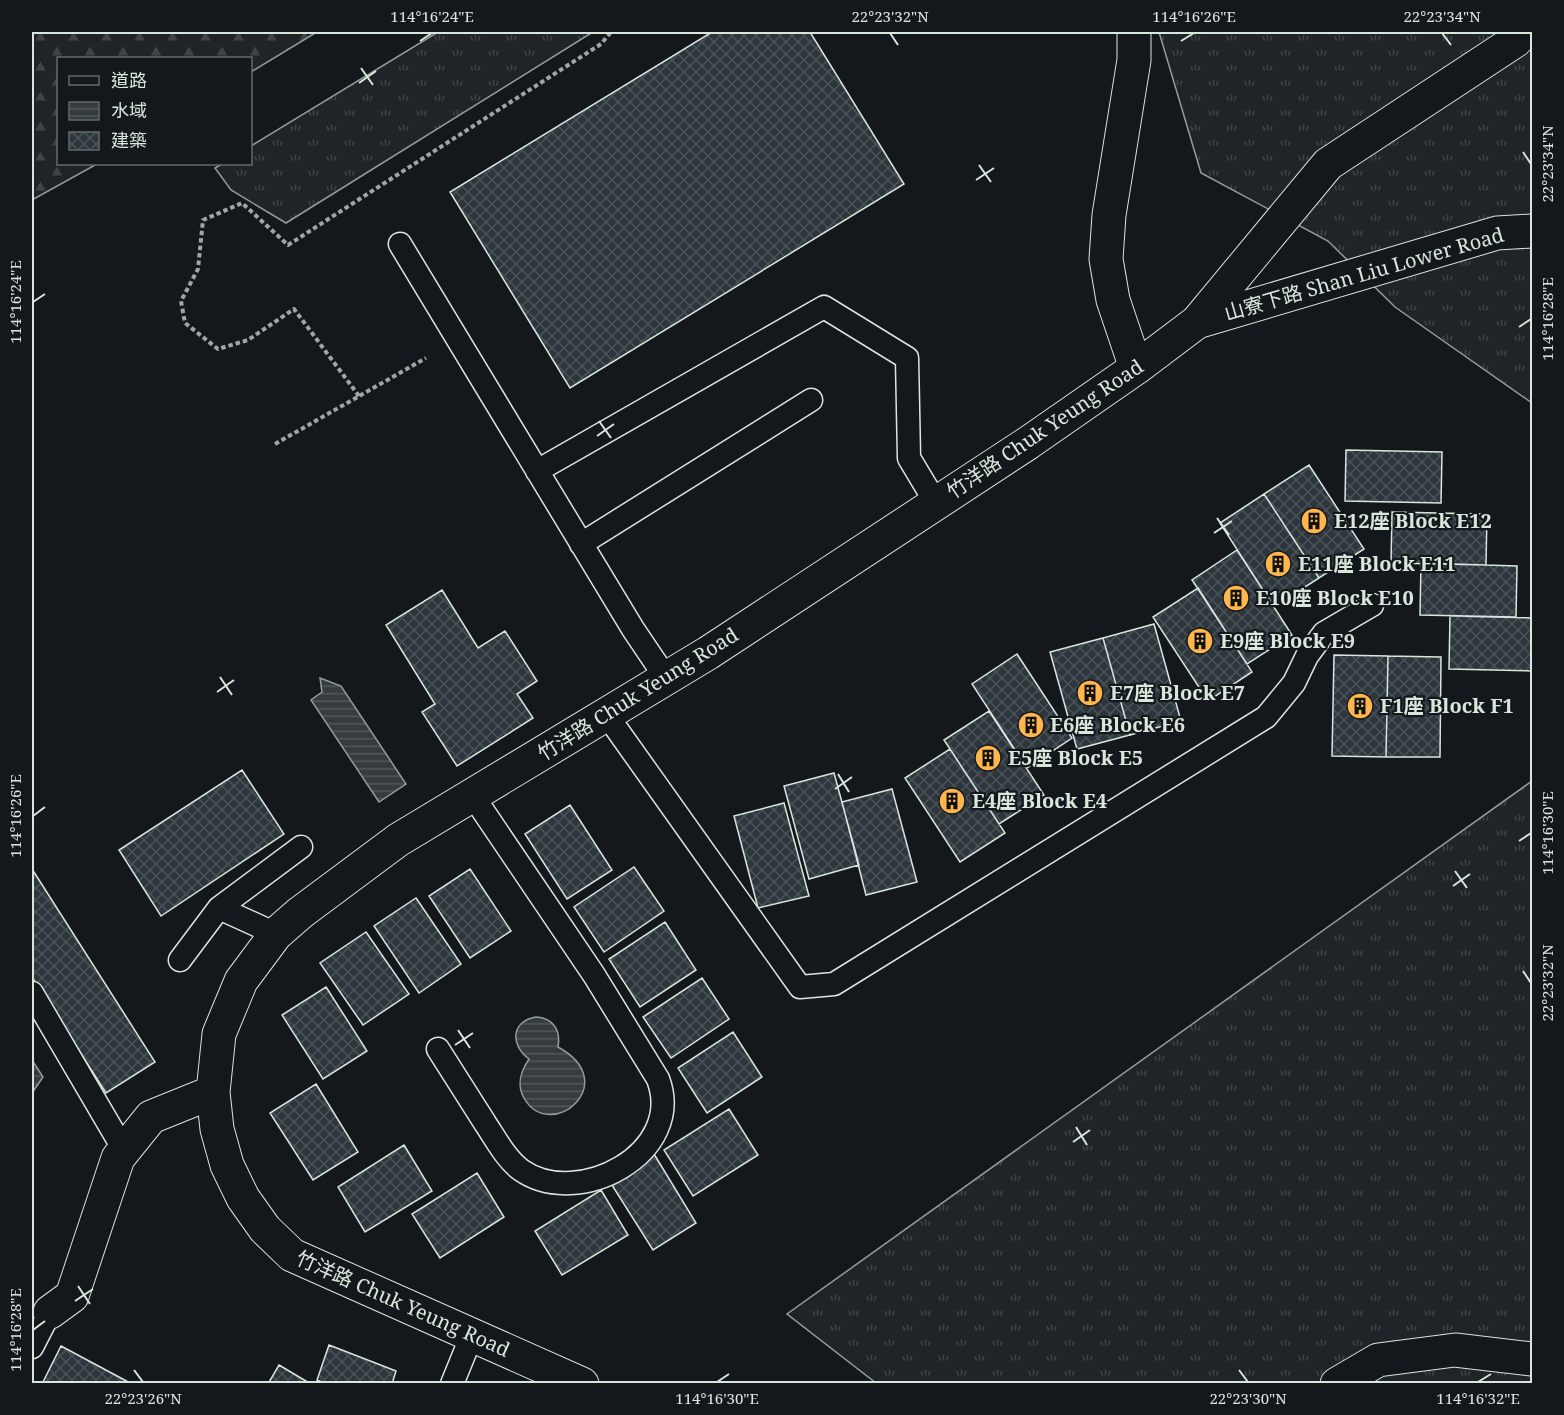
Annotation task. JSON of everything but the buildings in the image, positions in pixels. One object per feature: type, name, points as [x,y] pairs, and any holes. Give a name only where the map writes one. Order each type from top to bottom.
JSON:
[{"type":"street","points":[[1134,32],[1134,60],[1109,215],[1106,259],[1113,300],[1136,368]]},
{"type":"street","name":"竹洋路 Chuk Yeung Road","points":[[582,1383],[292,1256],[265,1229],[243,1198],[227,1165],[217,1129],[213,1092],[219,1034],[241,981],[276,934],[398,840],[666,678],[936,503],[1136,368],[1197,322],[1328,164],[1515,41],[1524,32]]},
{"type":"street","name":"山寮下路 Shan Liu Lower Road","points":[[1197,322],[1497,233],[1533,231]]},
{"type":"street","points":[[50,1312],[72,1296],[118,1158],[151,1117],[213,1092]]},
{"type":"street","points":[[1337,1383],[1378,1360],[1455,1350],[1533,1359]]},
{"type":"lane","points":[[400,244],[633,629],[666,678]]},
{"type":"lane","points":[[537,471],[824,307],[907,358],[909,458],[936,503]]},
{"type":"lane","points":[[581,544],[811,400]]},
{"type":"lane","points":[[606,714],[800,987],[834,984],[1266,717],[1294,683],[1307,656],[1324,633],[1372,605]]},
{"type":"lane","points":[[438,1049],[502,1149],[520,1169],[537,1179],[573,1184],[603,1176],[637,1156],[649,1143],[661,1123],[663,1093],[658,1079],[594,975],[473,796]]},
{"type":"lane","points":[[180,960],[219,908],[301,847]]},
{"type":"lane","points":[[219,908],[276,934]]},
{"type":"lane","points":[[32,993],[124,1150]]},
{"type":"lane","points":[[32,1347],[50,1312]]},
{"type":"lane","points":[[452,1383],[472,1335]]},
{"type":"path","points":[[359,396],[294,309],[248,340],[218,349],[185,323],[181,301],[198,269],[203,220],[242,203],[288,245],[601,44],[611,32]]},
{"type":"path","points":[[275,444],[458,339]]},
{"type":"green space","points":[[32,32],[317,32],[252,71],[252,57],[57,57],[57,165],[95,165],[32,200]]},
{"type":"green space","points":[[438,32],[593,32],[286,223],[231,190],[215,168],[220,165],[252,165],[252,145]]},
{"type":"green space","points":[[1159,32],[1532,32],[1532,403],[1395,307],[1328,241],[1201,173]]},
{"type":"green space","points":[[1532,781],[1532,1383],[876,1383],[787,1314]]},
{"type":"water","points":[[320,678],[341,686],[406,784],[379,802],[311,700],[322,692]]},
{"type":"water","points":[[536,1017],[551,1022],[557,1030],[558,1047],[577,1061],[584,1077],[583,1091],[576,1103],[564,1112],[550,1114],[536,1110],[524,1098],[520,1088],[520,1078],[529,1059],[519,1047],[516,1034],[522,1023]]},
{"type":"water","points":[[32,1060],[43,1077],[32,1093]]},
{"type":"place","name":"E12座 Block E12","points":[[1314,521]]},
{"type":"place","name":"E11座 Block E11","points":[[1278,564]]},
{"type":"place","name":"E10座 Block E10","points":[[1236,598]]},
{"type":"place","name":"E9座 Block E9","points":[[1200,641]]},
{"type":"place","name":"E7座 Block E7","points":[[1090,693]]},
{"type":"place","name":"F1座 Block F1","points":[[1360,706]]},
{"type":"place","name":"E6座 Block E6","points":[[1031,725]]},
{"type":"place","name":"E5座 Block E5","points":[[988,758]]},
{"type":"place","name":"E4座 Block E4","points":[[952,801]]}]
